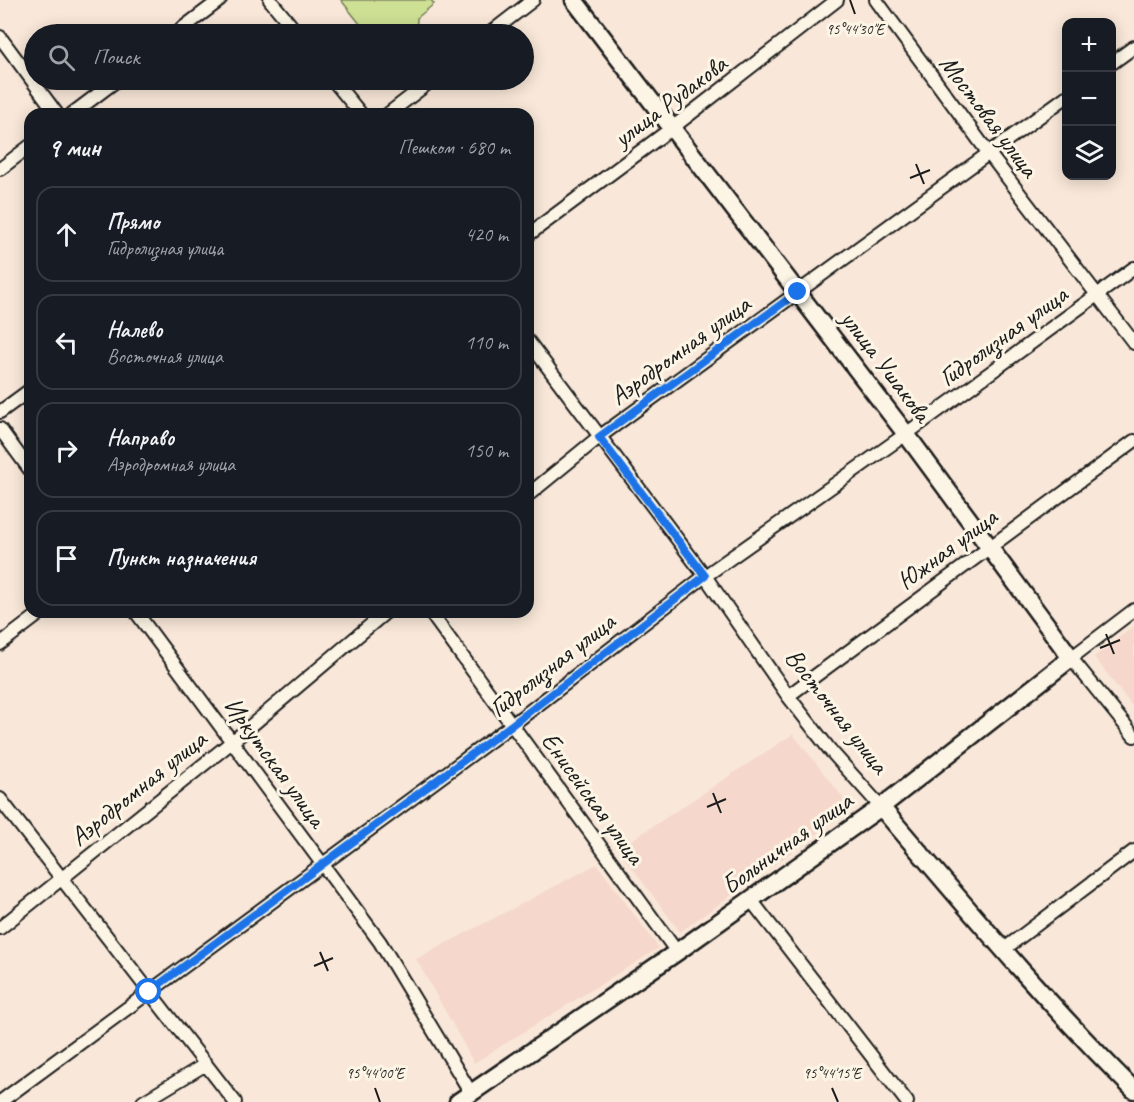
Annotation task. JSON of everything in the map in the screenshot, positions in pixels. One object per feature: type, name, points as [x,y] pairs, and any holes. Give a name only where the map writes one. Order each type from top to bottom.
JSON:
[{"type":"street","points":[[188,24],[220,0]]},
{"type":"street","points":[[270,0],[290,24]]},
{"type":"street","points":[[502,24],[533,0]]},
{"type":"street","name":"улица Ушакова","points":[[574,0],[798,292],[1071,658],[1134,736]]},
{"type":"street","name":"улица Рудакова","points":[[534,231],[672,128],[837,0]]},
{"type":"street","name":"Мостовая улица","points":[[876,0],[990,155],[1134,343]]},
{"type":"street","points":[[0,38],[24,70]]},
{"type":"street","points":[[1116,60],[1134,46]]},
{"type":"street","points":[[39,90],[52,108]]},
{"type":"street","points":[[80,108],[104,90]]},
{"type":"street","points":[[341,90],[356,108]]},
{"type":"street","points":[[396,108],[419,90]]},
{"type":"street","name":"Аэродромная улица","points":[[534,490],[599,437],[990,155],[1062,100]]},
{"type":"street","points":[[0,169],[24,151]]},
{"type":"street","name":"Гидролизная улица","points":[[0,1102],[513,724],[705,576],[906,435],[1134,268]]},
{"type":"street","name":"Восточная улица","points":[[534,349],[705,576],[830,750],[1003,950],[1094,1050],[1134,1090]]},
{"type":"street","points":[[0,412],[24,394]]},
{"type":"street","points":[[0,429],[24,462]]},
{"type":"street","name":"Южная улица","points":[[789,696],[988,546],[1134,441]]},
{"type":"street","name":"Больничная улица","points":[[465,1097],[677,952],[881,807],[1134,610]]},
{"type":"street","points":[[0,644],[34,618]]},
{"type":"street","name":"Иркутская улица","points":[[141,618],[380,942],[465,1097]]},
{"type":"street","name":"Аэродромная улица","points":[[0,928],[233,741],[379,618]]},
{"type":"street","name":"Енисейская улица","points":[[434,618],[677,952]]},
{"type":"street","points":[[0,799],[235,1102]]},
{"type":"street","points":[[1003,950],[1134,851]]},
{"type":"street","points":[[751,900],[907,1102]]},
{"type":"street","points":[[143,1102],[206,1064]]},
{"type":"shaded area","points":[[1134,626],[1134,709],[1094,657]]},
{"type":"shaded area","points":[[793,734],[852,809],[680,932],[618,849]]},
{"type":"shaded area","points":[[597,864],[659,948],[474,1063],[416,959]]},
{"type":"green space","points":[[341,0],[431,0],[434,4],[417,18],[417,24],[360,24]]},
{"type":"route","points":[[149,992],[513,724],[705,576],[599,437],[798,292]]}]
